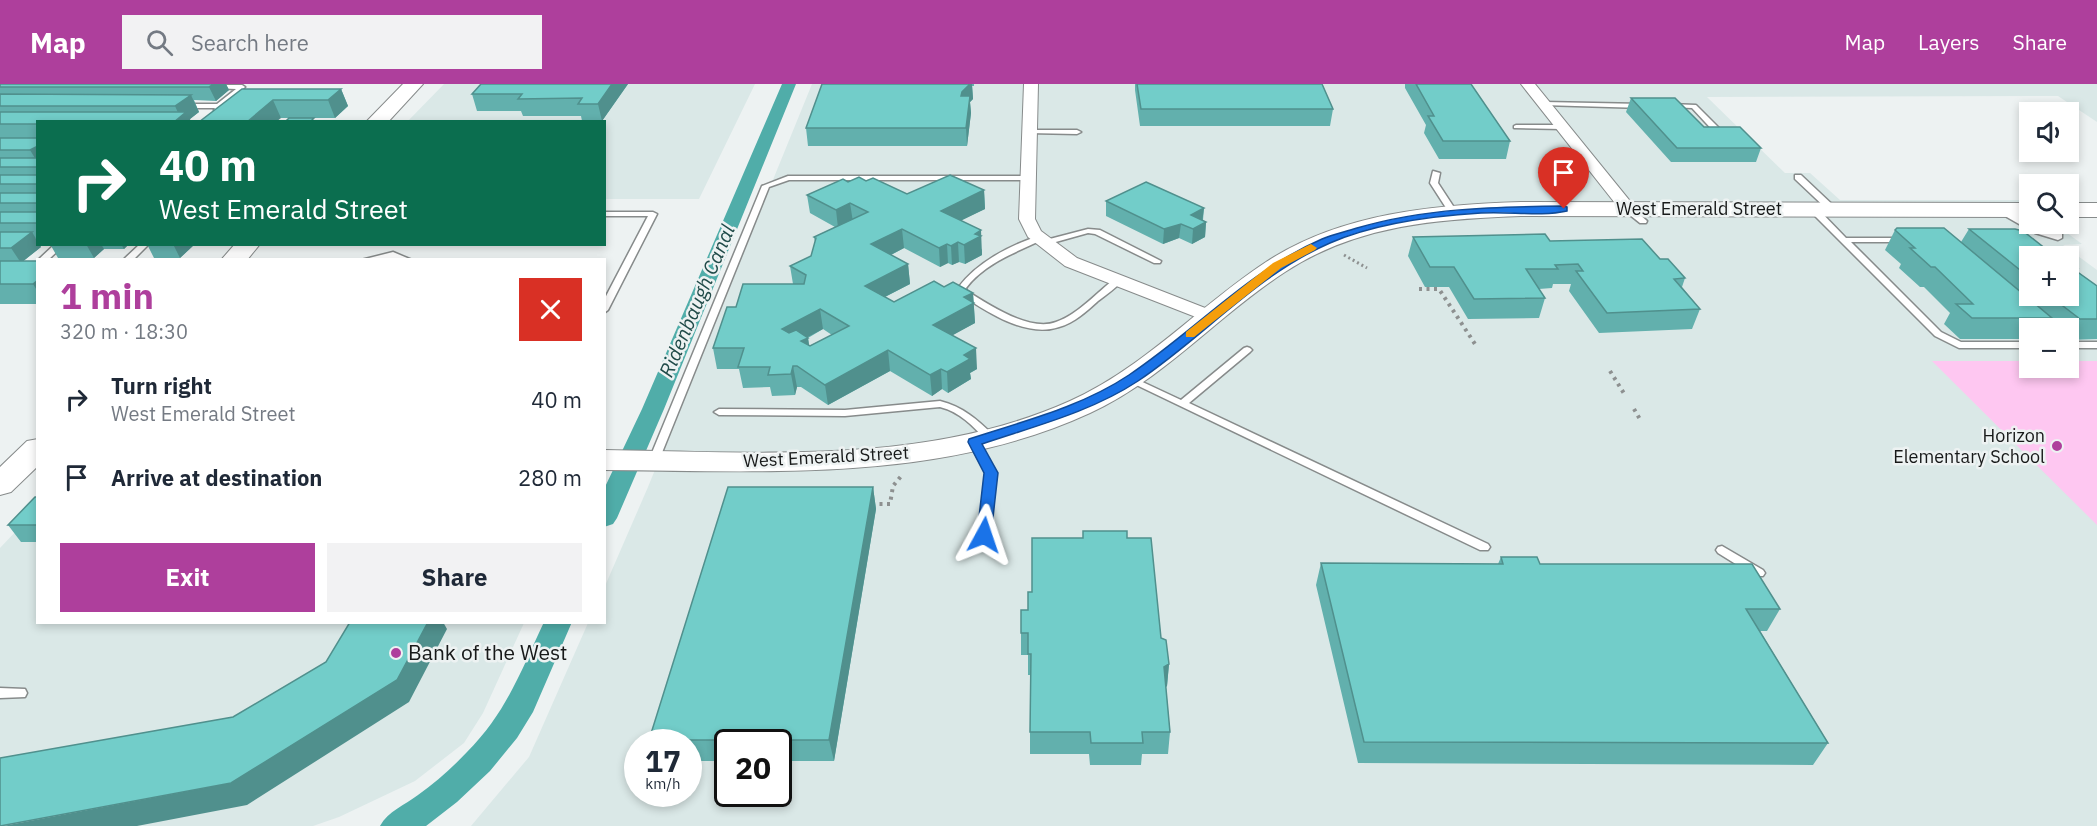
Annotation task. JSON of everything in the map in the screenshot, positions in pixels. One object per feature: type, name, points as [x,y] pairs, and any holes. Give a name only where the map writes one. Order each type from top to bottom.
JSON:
[{"type":"main road","points":[[377,120],[414,84]]},
{"type":"main road","name":"West Emerald Street","points":[[608,460],[840,460],[884,457],[982,440],[1078,407],[1131,380],[1277,266],[1328,240],[1396,220],[1453,212],[1511,209],[1636,215],[1823,209],[2019,210]]},
{"type":"main road","points":[[2079,210],[2097,210]]},
{"type":"main road","points":[[235,258],[247,246]]},
{"type":"main road","points":[[0,485],[26,454]]},
{"type":"street","points":[[1031,84],[1027,219],[1034,234],[1071,262],[1212,317]]},
{"type":"street","points":[[1528,84],[1636,215]]},
{"type":"lane","points":[[207,87],[243,86]]},
{"type":"lane","points":[[221,120],[223,118],[217,110],[219,106],[243,86]]},
{"type":"lane","points":[[1544,104],[1650,106]]},
{"type":"lane","points":[[173,106],[219,106]]},
{"type":"lane","points":[[1660,106],[1694,106],[1721,134]]},
{"type":"lane","points":[[1516,127],[1562,127]]},
{"type":"lane","points":[[1030,132],[1077,132]]},
{"type":"lane","points":[[1436,173],[1434,183],[1453,212]]},
{"type":"lane","points":[[1798,177],[1843,240],[1938,334],[1959,345],[2019,345]]},
{"type":"lane","points":[[651,460],[766,186],[788,178],[1029,178]]},
{"type":"lane","points":[[2000,210],[2037,231],[2058,238]]},
{"type":"lane","points":[[606,214],[653,214],[606,306]]},
{"type":"lane","points":[[1119,280],[1065,321],[1051,327],[1026,325],[963,292],[962,288],[966,281],[977,273],[1042,240],[1088,231],[1097,232],[1157,261]]},
{"type":"lane","points":[[2032,239],[2058,238]]},
{"type":"lane","points":[[1843,240],[1914,240]]},
{"type":"lane","points":[[44,258],[59,246]]},
{"type":"lane","points":[[129,258],[143,246]]},
{"type":"lane","points":[[390,255],[397,246]]},
{"type":"lane","points":[[375,258],[390,255],[405,258]]},
{"type":"lane","points":[[2079,345],[2097,345]]},
{"type":"lane","points":[[1182,404],[1247,350]]},
{"type":"lane","points":[[1131,380],[1484,547]]},
{"type":"lane","points":[[718,412],[845,413],[940,404],[952,406],[968,414],[982,440],[991,473],[984,535]]},
{"type":"lane","points":[[1722,550],[1759,573]]},
{"type":"lane","points":[[0,693],[20,693]]},
{"type":"path","points":[[1340,252],[1367,268]]},
{"type":"path","points":[[1419,289],[1439,289],[1475,344]]},
{"type":"path","points":[[1610,371],[1625,394]]},
{"type":"path","points":[[1634,409],[1641,421]]},
{"type":"path","points":[[867,504],[890,504],[893,486],[902,474]]},
{"type":"shaded area","points":[[444,84],[755,84],[699,199],[606,199],[606,120],[409,120]]},
{"type":"shaded area","points":[[812,84],[2097,84],[2097,122],[2079,110],[2079,102],[2067,102],[2058,96],[1707,97],[1785,173],[1810,173],[1840,200],[2019,200],[2019,234],[2068,234],[2082,244],[2019,246],[2019,306],[2079,306],[2079,257],[2097,270],[2097,826],[471,826],[529,757],[588,624],[606,624],[606,584],[648,487]]},
{"type":"shaded area","name":"Horizon Elementary School","points":[[1932,361],[2019,361],[2019,378],[2079,378],[2079,361],[2097,361],[2097,525]]},
{"type":"shaded area","points":[[36,510],[36,624],[524,624],[483,713],[464,743],[415,781],[339,817],[313,826],[0,826],[0,548]]},
{"type":"building","points":[[0,84],[214,84],[209,87],[0,87]]},
{"type":"building","points":[[481,84],[612,84],[598,104],[578,104],[582,98],[518,99],[522,94],[472,94]]},
{"type":"building","points":[[822,84],[970,84],[961,96],[970,96],[966,128],[806,128]]},
{"type":"building","points":[[1137,84],[1322,84],[1333,109],[1141,109]]},
{"type":"building","points":[[1416,84],[1471,84],[1510,141],[1443,141],[1428,116],[1434,116]]},
{"type":"building","points":[[242,89],[341,89],[328,100],[273,100],[249,120],[202,120]]},
{"type":"building","points":[[0,94],[191,95],[175,106],[0,106]]},
{"type":"building","points":[[1631,98],[1675,98],[1704,127],[1740,127],[1761,148],[1677,148]]},
{"type":"building","points":[[0,112],[186,112],[176,120],[36,120],[36,124],[0,124]]},
{"type":"building","points":[[289,118],[314,118],[312,120],[287,120]]},
{"type":"building","points":[[0,138],[36,138],[36,147],[30,150],[0,150]]},
{"type":"building","points":[[0,158],[36,158],[36,167],[0,167]]},
{"type":"building","points":[[0,175],[36,175],[36,184],[0,184]]},
{"type":"building","points":[[950,175],[984,190],[941,211],[981,230],[975,234],[981,236],[964,245],[958,242],[939,248],[902,229],[871,244],[908,264],[865,286],[894,302],[934,281],[944,287],[953,282],[973,293],[964,297],[974,303],[933,325],[976,348],[964,355],[970,359],[947,372],[941,369],[930,375],[888,350],[825,385],[797,366],[793,366],[791,374],[768,375],[770,367],[738,367],[744,348],[713,348],[727,307],[736,307],[743,284],[804,284],[806,275],[790,266],[811,256],[816,238],[814,237],[868,212],[850,203],[836,210],[807,195],[843,179],[848,182],[859,177],[866,181],[873,178],[907,194]],"holes":[[[820,309],[849,326],[810,346],[801,341],[808,338],[796,330],[789,333],[782,329]]]},
{"type":"building","points":[[1146,182],[1204,208],[1191,215],[1206,222],[1193,229],[1181,224],[1164,229],[1106,201]]},
{"type":"building","points":[[0,193],[36,193],[36,203],[0,203]]},
{"type":"building","points":[[0,212],[36,212],[36,223],[0,223]]},
{"type":"building","points":[[1897,228],[1944,228],[2019,290],[2019,306],[2038,306],[2052,318],[1972,318],[1956,304],[1973,304],[1935,267],[1931,267],[1910,248],[1915,248],[1895,230]]},
{"type":"building","points":[[1969,229],[2015,229],[2019,230],[2019,234],[2027,234],[2042,246],[2019,246],[2019,269]]},
{"type":"building","points":[[0,232],[32,232],[11,248],[0,248]]},
{"type":"building","points":[[1545,234],[1550,241],[1642,239],[1660,259],[1668,259],[1685,278],[1674,279],[1700,309],[1607,313],[1576,271],[1583,271],[1578,264],[1555,265],[1558,269],[1526,269],[1545,298],[1474,299],[1454,267],[1430,267],[1413,237]]},
{"type":"building","points":[[0,261],[36,261],[36,282],[33,284],[0,284]]},
{"type":"building","points":[[2079,273],[2097,286],[2097,319],[2079,318],[2063,306],[2079,306]]},
{"type":"building","points":[[728,487],[873,487],[829,740],[792,740],[792,729],[714,729],[714,740],[702,740],[702,729],[652,729]]},
{"type":"building","points":[[35,497],[36,497],[36,525],[8,525]]},
{"type":"building","points":[[1083,531],[1127,531],[1127,538],[1151,538],[1161,638],[1166,640],[1169,664],[1164,667],[1170,732],[1142,732],[1143,743],[1091,743],[1090,732],[1030,732],[1031,654],[1028,654],[1028,633],[1021,633],[1021,610],[1028,610],[1028,592],[1032,592],[1032,538],[1083,538]]},
{"type":"building","points":[[1501,557],[1537,557],[1540,564],[1752,564],[1780,609],[1746,609],[1828,743],[1364,742],[1321,563],[1503,564]]},
{"type":"building","points":[[349,624],[427,624],[397,680],[231,783],[0,826],[0,758],[233,717],[326,662]]},
{"type":"waterway","name":"Ridenbaugh Canal","points":[[606,514],[653,409],[789,84]]},
{"type":"waterway","name":"Ridenbaugh Canal","points":[[397,826],[429,806],[446,792],[494,745],[522,703],[557,624]]},
{"type":"slow traffic","points":[[1190,335],[1256,281],[1277,266],[1311,248]]},
{"type":"place","name":"Horizon Elementary School","points":[[2057,446]]},
{"type":"place","name":"Bank of the West","points":[[396,653]]},
{"type":"route","points":[[984,535],[991,473],[974,442],[1078,407],[1131,380],[1256,281],[1298,254],[1328,240],[1396,220],[1481,210],[1564,209]]}]
